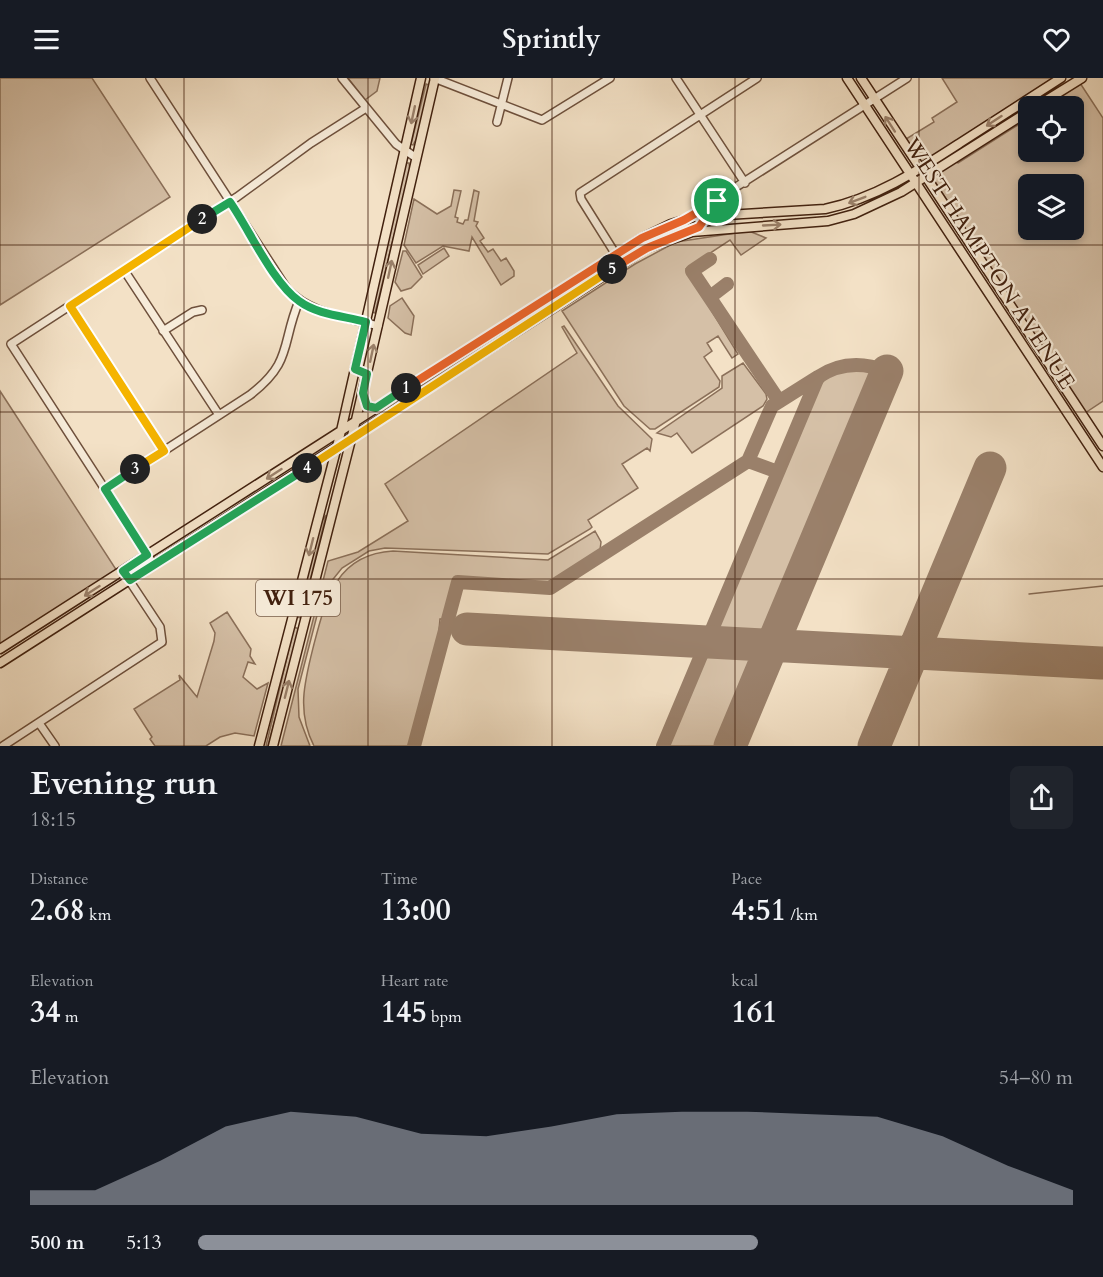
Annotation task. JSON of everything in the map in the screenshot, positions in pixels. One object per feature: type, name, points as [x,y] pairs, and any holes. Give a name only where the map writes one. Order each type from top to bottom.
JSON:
[{"type":"main road","name":"WI 175","points":[[259,746],[336,449],[421,78]]},
{"type":"main road","name":"WI 175","points":[[273,746],[363,393],[415,157],[435,78]]},
{"type":"main road","name":"WEST HAMPTON AVENUE","points":[[846,78],[1103,467]]},
{"type":"main road","name":"WEST HAMPTON AVENUE","points":[[861,78],[1103,446]]},
{"type":"main road","points":[[0,663],[647,248],[692,232],[828,220],[854,214],[881,203],[915,184],[923,174],[1061,78]]},
{"type":"main road","points":[[1053,96],[1082,78]]},
{"type":"main road","points":[[0,649],[642,238],[684,220],[708,216],[825,209],[877,192],[910,175],[923,174],[1018,118]]},
{"type":"main road","points":[[692,232],[708,216]]},
{"type":"main road","points":[[355,369],[367,374]]},
{"type":"main road","points":[[363,393],[366,406],[376,408]]},
{"type":"main road","points":[[318,461],[325,461],[330,470]]},
{"type":"street","points":[[150,78],[282,283],[299,301],[318,311],[378,326]]},
{"type":"street","points":[[342,78],[405,152],[415,157]]},
{"type":"street","points":[[435,78],[542,120],[609,78]]},
{"type":"street","points":[[497,122],[508,78]]},
{"type":"street","points":[[676,78],[745,183]]},
{"type":"street","points":[[621,263],[580,196],[583,191],[757,78]]},
{"type":"street","points":[[684,220],[907,78]]},
{"type":"street","points":[[154,565],[11,344],[230,202],[311,143],[366,108]]},
{"type":"street","points":[[708,216],[717,201]]},
{"type":"street","points":[[124,270],[219,415]]},
{"type":"street","points":[[105,489],[258,389],[280,365],[299,301]]},
{"type":"street","points":[[70,306],[164,451]]},
{"type":"street","points":[[164,331],[191,313],[202,310]]},
{"type":"street","points":[[3,746],[162,641],[160,627],[123,571]]},
{"type":"street","points":[[39,723],[55,746]]},
{"type":"shaded area","points":[[0,78],[92,78],[170,197],[0,305]]},
{"type":"shaded area","points":[[348,78],[380,78],[377,91],[365,100]]},
{"type":"shaded area","points":[[942,78],[1053,78],[1025,96],[1018,96],[1018,101],[922,163],[906,139],[934,122],[932,118],[957,102]]},
{"type":"shaded area","points":[[1080,83],[1103,118],[1103,401],[1085,413],[930,174],[955,159],[958,163],[1018,125],[1018,162],[1084,162],[1084,96],[1061,96]]},
{"type":"shaded area","points":[[426,84],[429,85],[418,136],[413,145],[411,144]]},
{"type":"shaded area","points":[[406,163],[409,163],[410,171],[375,313],[372,312]]},
{"type":"shaded area","points":[[454,190],[461,191],[455,217],[458,218],[457,222],[463,224],[465,220],[468,220],[474,190],[479,192],[474,221],[478,222],[476,226],[484,238],[480,241],[488,252],[493,249],[501,261],[506,258],[514,271],[514,276],[501,285],[472,237],[469,251],[443,246],[416,263],[404,245],[414,199],[437,214],[451,206]]},
{"type":"shaded area","points":[[749,231],[766,238],[741,255],[730,240],[686,269],[738,354],[732,358],[718,336],[707,343],[712,351],[704,357],[720,381],[719,387],[655,429],[650,429],[624,406],[562,311],[635,264],[676,242]]},
{"type":"shaded area","points":[[444,248],[449,256],[423,274],[418,265]]},
{"type":"shaded area","points":[[403,251],[406,251],[422,277],[411,288],[401,291],[395,282]]},
{"type":"shaded area","points":[[402,298],[414,316],[411,335],[405,333],[388,318],[390,306]]},
{"type":"shaded area","points":[[564,326],[618,406],[652,439],[650,451],[647,448],[622,464],[638,488],[588,520],[592,527],[590,529],[548,554],[385,548],[369,551],[342,568],[326,588],[321,600],[298,689],[299,717],[310,746],[281,746],[328,561],[358,552],[408,521],[385,484],[577,353],[562,327]]},
{"type":"shaded area","points":[[743,363],[766,394],[767,399],[763,406],[692,453],[677,433],[671,437],[657,433],[722,388],[722,376]]},
{"type":"shaded area","points":[[866,369],[873,373],[874,378],[774,620],[765,632],[759,635],[747,637],[724,634],[719,627],[721,620],[819,386],[831,373]]},
{"type":"shaded area","points":[[0,391],[117,571],[0,645]]},
{"type":"shaded area","points":[[326,515],[301,618],[297,617],[321,522]]},
{"type":"shaded area","points":[[595,531],[601,542],[600,550],[560,578],[545,583],[454,579],[443,619],[440,619],[438,641],[409,746],[314,746],[305,720],[304,695],[314,644],[324,610],[337,581],[359,560],[374,554],[393,551],[548,560]]},
{"type":"shaded area","points":[[227,612],[251,649],[250,656],[255,664],[248,662],[243,677],[257,689],[268,683],[254,736],[235,733],[220,737],[206,746],[155,746],[150,739],[152,737],[134,709],[180,680],[179,675],[197,697],[214,641],[215,633],[210,623]]},
{"type":"shaded area","points":[[294,627],[299,629],[268,746],[266,746]]},
{"type":"shaded area","points":[[713,652],[753,654],[756,661],[721,746],[669,746],[704,660]]},
{"type":"waterway","points":[[1029,594],[1103,586]]},
{"type":"taxiway","points":[[710,259],[692,271],[779,401]]},
{"type":"taxiway","points":[[710,297],[727,284]]},
{"type":"taxiway","points":[[663,746],[818,377],[835,368],[852,365],[869,366],[887,371]]},
{"type":"taxiway","points":[[414,746],[458,582],[550,588],[748,461],[772,406],[818,377]]},
{"type":"taxiway","points":[[748,461],[778,472]]},
{"type":"taxiway","points":[[707,642],[773,645]]},
{"type":"runway","points":[[730,746],[887,371]]},
{"type":"runway","points":[[874,746],[990,468]]},
{"type":"runway","points":[[467,629],[1101,663]]},
{"type":"route","points":[[717,201],[704,222],[692,232],[647,248],[621,263],[230,518],[130,580],[123,571],[147,555],[105,489],[164,451],[70,306],[194,224],[230,202],[291,294],[318,311],[366,322],[355,369],[367,374],[363,393],[365,405],[369,408],[376,408],[642,238],[684,220],[717,201]]}]
